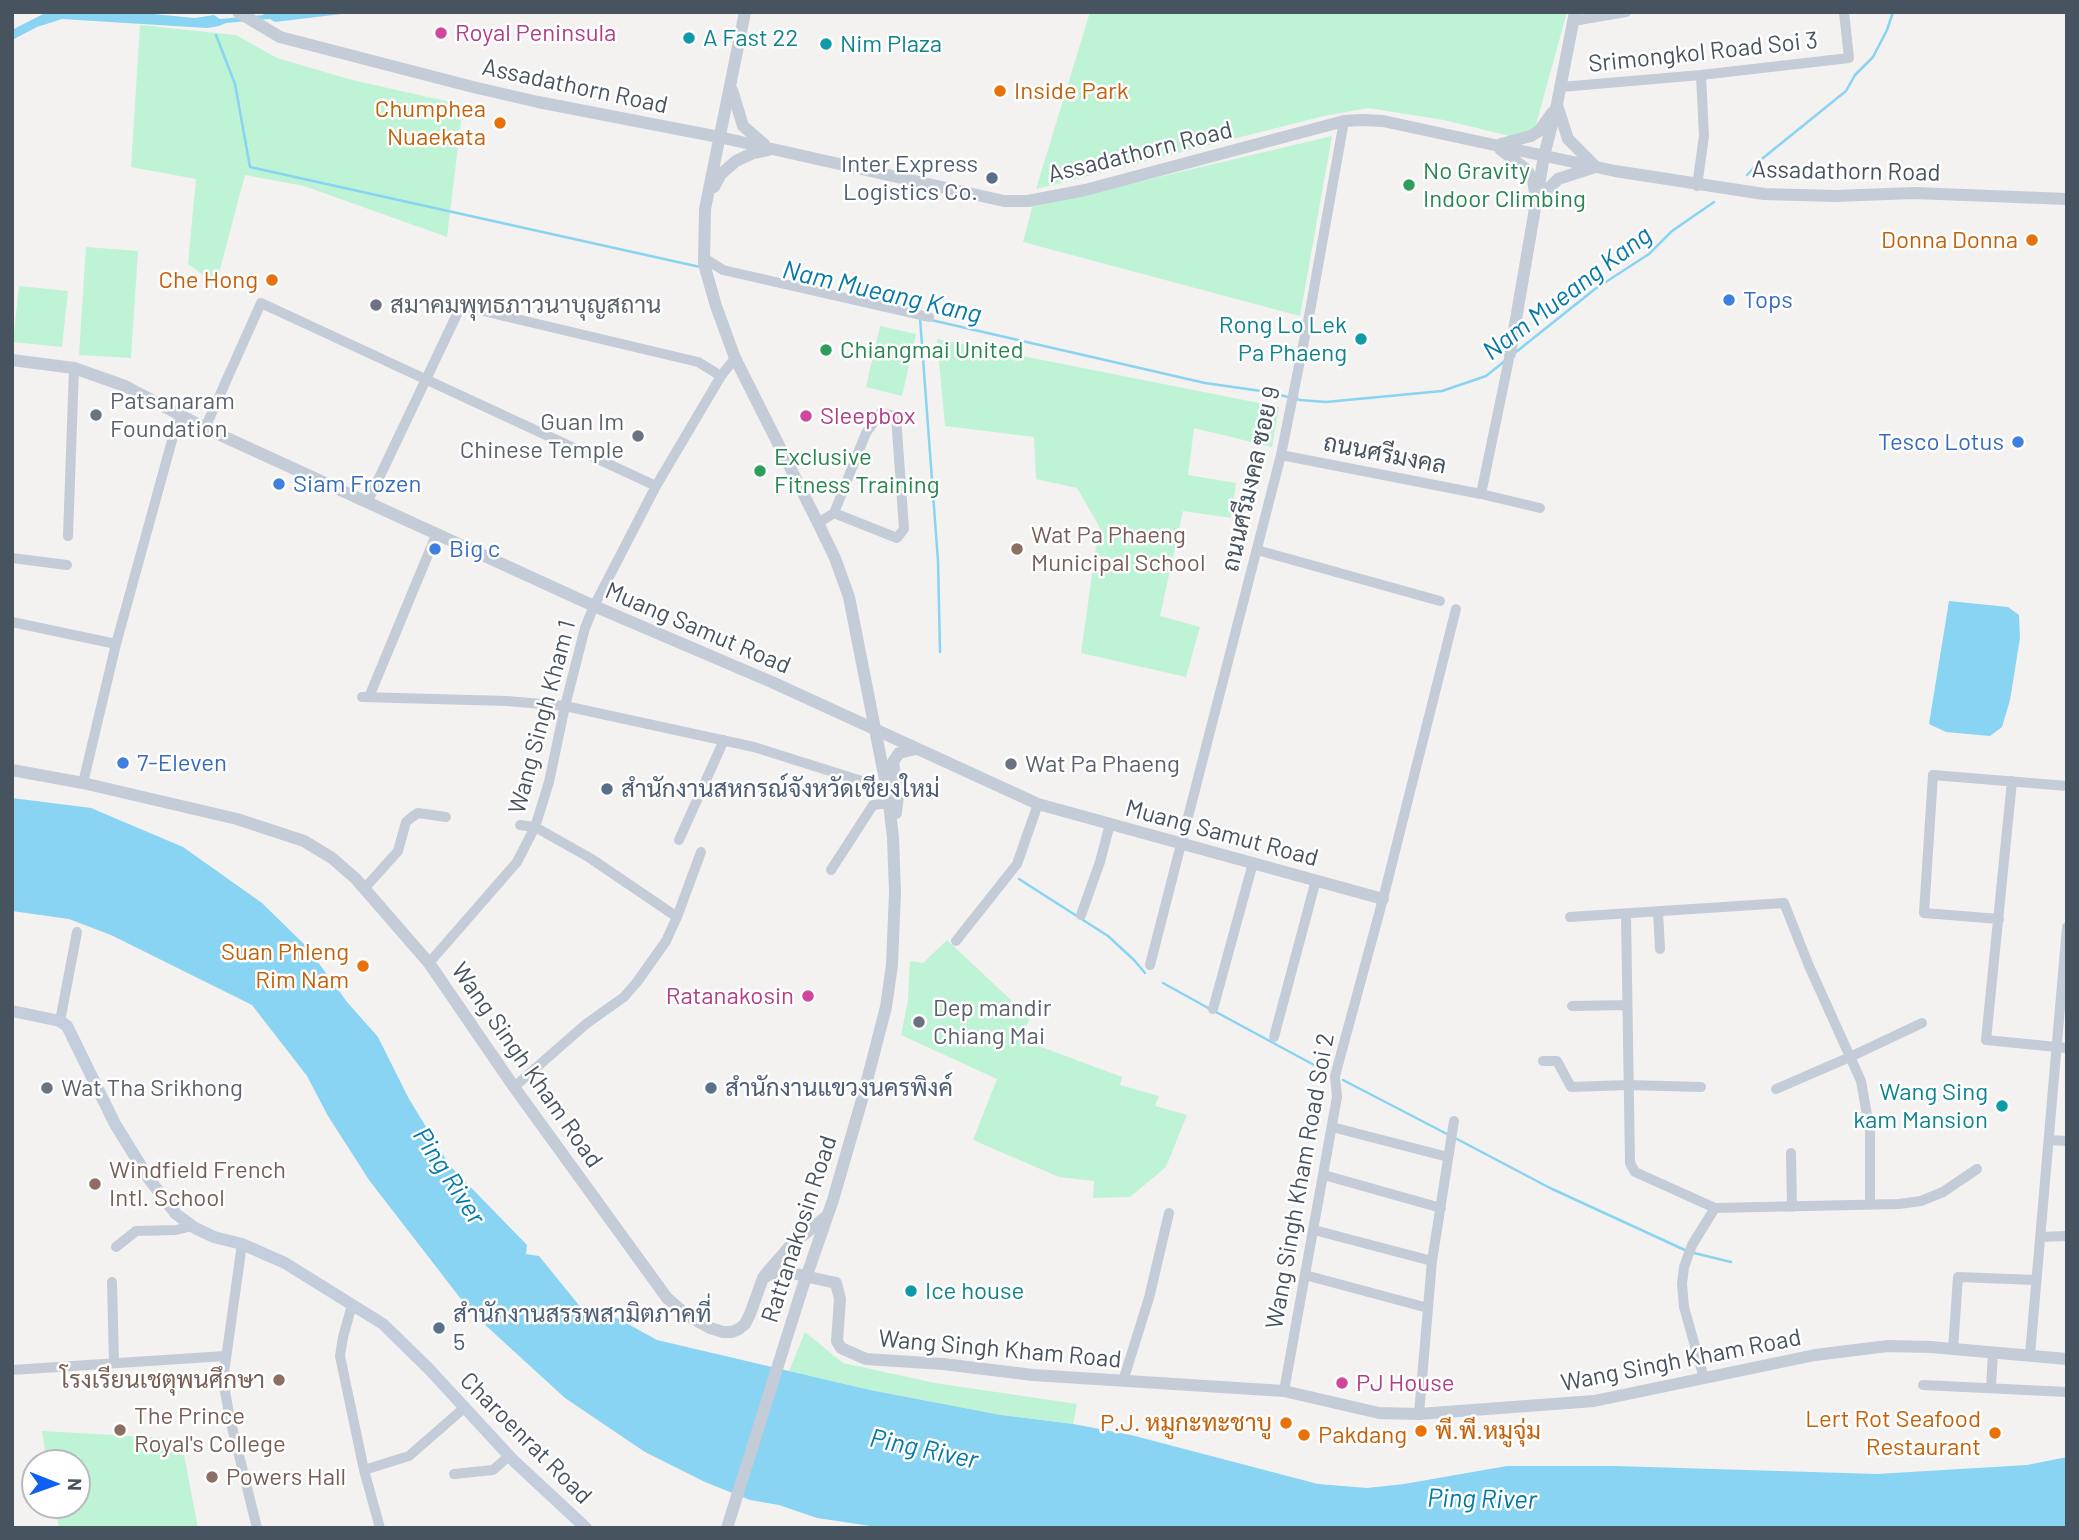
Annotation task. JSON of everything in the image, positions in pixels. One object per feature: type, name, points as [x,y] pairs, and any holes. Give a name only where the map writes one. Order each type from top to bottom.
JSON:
[{"type":"main road","points":[[12,1011],[60,1021]]},
{"type":"main road","name":"Charoenrat Road","points":[[60,1021],[72,1034],[104,1104],[130,1149],[176,1214],[214,1237],[242,1244],[285,1263],[383,1324],[509,1455],[586,1528]]},
{"type":"street","name":"Rattanakosin Road","points":[[727,1528],[827,1216],[886,1007],[892,965],[895,892],[888,796],[849,597],[835,558],[735,358],[714,303],[704,261],[706,203],[746,12]]},
{"type":"street","points":[[1481,494],[1507,374],[1544,156],[1574,17],[1626,12]]},
{"type":"street","name":"Srimongkol Road Soi 3","points":[[1560,88],[1849,58],[1844,12]]},
{"type":"street","name":"Assadathorn Road","points":[[240,13],[280,37],[532,101],[719,137],[991,199],[1017,202],[1085,190],[1344,121],[1383,121],[1595,167],[1697,186],[1764,194],[1835,196],[1914,192],[2067,199]]},
{"type":"street","points":[[1697,186],[1704,136],[1701,75]]},
{"type":"street","points":[[731,83],[733,100],[743,126],[772,149]]},
{"type":"street","points":[[1494,145],[1536,133],[1557,104]]},
{"type":"street","points":[[1536,200],[1558,179],[1595,167],[1568,139],[1557,104]]},
{"type":"street","name":"ถนนศรีมงคล ซอย 9","points":[[1150,965],[1281,455],[1344,121]]},
{"type":"street","points":[[1494,145],[1527,170],[1533,180],[1536,200]]},
{"type":"street","points":[[706,203],[727,167],[744,156],[772,149]]},
{"type":"street","points":[[704,261],[723,270],[929,317]]},
{"type":"street","points":[[205,428],[261,303],[656,485]]},
{"type":"street","points":[[368,501],[459,310],[466,307],[698,362],[721,376]]},
{"type":"street","name":"Wang Singh Kham 1","points":[[429,963],[517,862],[535,827],[549,782],[565,706],[594,606],[656,485],[721,376],[735,358]]},
{"type":"street","name":"Muang Samut Road","points":[[12,360],[74,368],[125,386],[205,428],[594,606],[774,683],[1038,804],[1383,899]]},
{"type":"street","points":[[68,536],[74,368]]},
{"type":"street","points":[[818,523],[834,513],[866,433],[880,412],[896,416],[904,529],[897,538],[834,513]]},
{"type":"street","points":[[83,783],[116,644],[179,415]]},
{"type":"street","name":"ถนนศรีมงคล","points":[[1281,455],[1540,508]]},
{"type":"street","points":[[437,533],[365,697],[506,701],[565,706],[724,740],[888,796]]},
{"type":"street","points":[[1256,550],[1440,601]]},
{"type":"street","points":[[12,558],[67,565]]},
{"type":"street","name":"Wang Singh Kham Road Soi 2","points":[[1284,1391],[1337,1097],[1335,1076],[1456,609]]},
{"type":"street","points":[[12,622],[116,644]]},
{"type":"street","points":[[679,841],[724,740]]},
{"type":"street","points":[[893,838],[898,795],[893,762],[899,753],[916,749]]},
{"type":"street","name":"Wang Singh Kham Road","points":[[12,771],[83,783],[237,819],[304,841],[332,858],[364,889],[429,963],[514,1087],[667,1298],[697,1322],[723,1332],[732,1332],[745,1324],[763,1279],[780,1272],[807,1275],[836,1283],[840,1299],[837,1341],[841,1348],[866,1359],[943,1364],[1033,1376],[1284,1391],[1379,1413],[1419,1414],[1594,1401],[1853,1349],[1888,1346],[2067,1359]]},
{"type":"street","points":[[1999,919],[1924,913],[1933,775],[2067,786]]},
{"type":"street","points":[[2012,781],[1986,1040],[2061,1047]]},
{"type":"street","points":[[831,870],[873,805],[888,796]]},
{"type":"street","points":[[956,941],[1017,864],[1038,804]]},
{"type":"street","points":[[364,889],[398,851],[406,822],[418,813],[446,817]]},
{"type":"street","points":[[1081,915],[1110,824]]},
{"type":"street","points":[[520,825],[535,827],[590,858],[677,917]]},
{"type":"street","points":[[514,1087],[586,1024],[624,997],[637,982],[666,941],[701,852]]},
{"type":"street","points":[[1213,1009],[1253,863]]},
{"type":"street","points":[[1274,1037],[1316,880]]},
{"type":"street","points":[[1570,917],[1784,903],[1861,1082],[1868,1119],[1870,1205]]},
{"type":"street","points":[[1658,912],[1661,949]]},
{"type":"street","points":[[1626,915],[1628,1148],[1630,1163],[1635,1172],[1715,1208],[1870,1205],[1921,1201],[1943,1192],[1976,1169]]},
{"type":"street","points":[[2030,1355],[2049,1140],[2061,1047],[2067,927]]},
{"type":"street","points":[[60,1021],[77,932]]},
{"type":"street","points":[[1573,1006],[1627,1005]]},
{"type":"street","points":[[1776,1089],[1922,1023]]},
{"type":"street","points":[[1543,1060],[1557,1061],[1571,1087],[1701,1087]]},
{"type":"street","points":[[1419,1414],[1432,1261],[1454,1121]]},
{"type":"street","points":[[1332,1127],[1448,1157]]},
{"type":"street","points":[[2049,1140],[2067,1141]]},
{"type":"street","points":[[1791,1153],[1792,1207]]},
{"type":"street","points":[[1324,1175],[1441,1208]]},
{"type":"street","points":[[1704,1378],[1684,1307],[1682,1284],[1684,1266],[1692,1245],[1715,1208]]},
{"type":"street","points":[[1123,1381],[1149,1298],[1169,1213]]},
{"type":"street","points":[[763,1279],[790,1245],[827,1216]]},
{"type":"street","points":[[116,1247],[136,1231],[176,1230],[192,1226]]},
{"type":"street","points":[[1314,1230],[1432,1261]]},
{"type":"street","points":[[2040,1237],[2067,1236]]},
{"type":"street","points":[[242,1244],[223,1380],[257,1528]]},
{"type":"street","points":[[1305,1275],[1428,1307]]},
{"type":"street","points":[[1953,1349],[1958,1277],[2036,1280]]},
{"type":"street","points":[[112,1282],[114,1363]]},
{"type":"street","points":[[352,1305],[340,1356],[363,1470],[380,1528]]},
{"type":"street","points":[[1990,1388],[1993,1352]]},
{"type":"street","points":[[12,1370],[225,1356]]},
{"type":"street","points":[[1923,1385],[2067,1392]]},
{"type":"street","points":[[363,1470],[409,1456],[464,1408]]},
{"type":"street","points":[[454,1475],[493,1470],[509,1455]]},
{"type":"green space","points":[[1090,12],[1567,12],[1535,128],[1518,138],[1444,120],[1368,108],[1324,116],[1036,189]]},
{"type":"green space","points":[[140,25],[236,35],[277,58],[352,80],[463,105],[447,237],[304,186],[245,175],[216,284],[188,264],[196,179],[131,167]]},
{"type":"green space","points":[[1332,136],[1300,316],[1023,242],[1032,207]]},
{"type":"green space","points":[[86,247],[138,251],[131,358],[79,355]]},
{"type":"green space","points":[[19,286],[68,291],[62,347],[13,342]]},
{"type":"green space","points":[[880,326],[916,334],[902,396],[866,387]]},
{"type":"green space","points":[[937,339],[1279,407],[1272,447],[1194,428],[1188,475],[1236,483],[1231,518],[1183,511],[1160,616],[1200,627],[1186,677],[1081,653],[1099,526],[1077,488],[1036,479],[1034,437],[945,426]]},
{"type":"green space","points":[[947,940],[1030,1018],[1020,1039],[1122,1077],[1120,1085],[1159,1096],[1155,1106],[1187,1115],[1166,1167],[1130,1197],[1093,1198],[1094,1181],[1059,1177],[973,1140],[997,1079],[901,1035],[908,1000],[910,961],[923,963]]},
{"type":"green space","points":[[805,1332],[843,1363],[935,1383],[1077,1404],[1073,1424],[1001,1415],[870,1390],[789,1371]]},
{"type":"green space","points":[[42,1431],[166,1438],[178,1443],[183,1450],[198,1528],[59,1528],[57,1519],[91,1519],[91,1449],[45,1449]]},
{"type":"water","points":[[47,12],[133,12],[195,18],[214,15],[220,19],[264,15],[261,12],[358,12],[275,22],[270,19],[226,23],[207,28],[62,19],[37,27],[12,40],[12,30]]},
{"type":"water","points":[[1949,601],[2008,607],[2019,615],[2020,638],[2010,700],[2002,727],[1990,736],[1946,732],[1929,724]]},
{"type":"water","name":"Ping River","points":[[12,798],[91,808],[183,847],[262,903],[307,947],[347,1002],[378,1037],[409,1099],[450,1166],[527,1245],[526,1254],[539,1256],[582,1309],[617,1318],[657,1340],[870,1390],[1001,1415],[1131,1435],[1318,1484],[1367,1488],[1507,1466],[1615,1466],[1877,1474],[2027,1465],[2067,1457],[2067,1528],[884,1528],[817,1518],[779,1505],[750,1500],[705,1482],[645,1452],[565,1398],[471,1312],[369,1180],[328,1116],[307,1076],[252,1005],[111,935],[69,919],[12,911]]},
{"type":"waterway","name":"Nam Mueang Kang","points":[[1747,175],[1763,158],[1846,91],[1855,75],[1873,57],[1893,12]]},
{"type":"waterway","name":"Nam Mueang Kang","points":[[216,35],[235,84],[250,167],[700,267]]},
{"type":"waterway","name":"Nam Mueang Kang","points":[[1516,352],[1595,289],[1649,254],[1672,231],[1714,202]]},
{"type":"waterway","points":[[920,318],[938,561],[940,652]]},
{"type":"waterway","name":"Nam Mueang Kang","points":[[931,320],[1205,383],[1326,402],[1442,391],[1486,376],[1506,360]]},
{"type":"waterway","points":[[1019,879],[1108,936],[1145,973]]},
{"type":"waterway","points":[[1163,983],[1210,1009]]},
{"type":"waterway","points":[[1216,1012],[1327,1072]]},
{"type":"waterway","points":[[1343,1080],[1447,1134]]},
{"type":"waterway","points":[[1457,1139],[1550,1188],[1687,1251]]},
{"type":"waterway","points":[[1694,1253],[1731,1262]]},
{"type":"place","name":"Royal Peninsula","points":[[441,33]]},
{"type":"place","name":"A Fast 22","points":[[689,38]]},
{"type":"place","name":"Nim Plaza","points":[[826,44]]},
{"type":"place","name":"Inside Park","points":[[1000,91]]},
{"type":"place","name":"Chumphea Nuaekata","points":[[500,123]]},
{"type":"place","name":"Inter Express Logistics Co.","points":[[992,178]]},
{"type":"place","name":"No Gravity Indoor Climbing","points":[[1409,185]]},
{"type":"place","name":"Donna Donna","points":[[2032,240]]},
{"type":"place","name":"Che Hong","points":[[272,280]]},
{"type":"place","name":"Tops","points":[[1729,300]]},
{"type":"place","name":"สมาคมพุทธภาวนาบุญสถาน","points":[[376,305]]},
{"type":"place","name":"Rong Lo Lek Pa Phaeng","points":[[1361,339]]},
{"type":"place","name":"Chiangmai United","points":[[826,350]]},
{"type":"place","name":"Patsanaram Foundation","points":[[96,415]]},
{"type":"place","name":"Sleepbox","points":[[806,416]]},
{"type":"place","name":"Guan Im Chinese Temple","points":[[638,436]]},
{"type":"place","name":"Tesco Lotus","points":[[2018,442]]},
{"type":"place","name":"Exclusive Fitness Training","points":[[760,471]]},
{"type":"place","name":"Siam Frozen","points":[[279,484]]},
{"type":"place","name":"Big c","points":[[435,549]]},
{"type":"place","name":"Wat Pa Phaeng Municipal School","points":[[1017,549]]},
{"type":"place","name":"7-Eleven","points":[[123,763]]},
{"type":"place","name":"Wat Pa Phaeng","points":[[1011,764]]},
{"type":"place","name":"สำนักงานสหกรณ์จังหวัดเชียงใหม่","points":[[607,789]]},
{"type":"place","name":"Suan Phleng Rim Nam","points":[[363,966]]},
{"type":"place","name":"Ratanakosin","points":[[808,996]]},
{"type":"place","name":"Dep mandir Chiang Mai","points":[[919,1022]]},
{"type":"place","name":"Wat Tha Srikhong","points":[[47,1088]]},
{"type":"place","name":"สำนักงานแขวงนครพิงค์","points":[[711,1088]]},
{"type":"place","name":"Wang Sing kam Mansion","points":[[2002,1106]]},
{"type":"place","name":"Windfield French Intl. School","points":[[95,1184]]},
{"type":"place","name":"Ice house","points":[[911,1291]]},
{"type":"place","name":"สำนักงานสรรพสามิตภาคที่ 5","points":[[439,1328]]},
{"type":"place","name":"โรงเรียนเชตุพนศึกษา","points":[[279,1380]]},
{"type":"place","name":"PJ House","points":[[1342,1383]]},
{"type":"place","name":"P.J. หมูกะทะชาบู","points":[[1286,1423]]},
{"type":"place","name":"The Prince Royal's College","points":[[120,1430]]},
{"type":"place","name":"พี.พี.หมูจุ่ม","points":[[1421,1431]]},
{"type":"place","name":"Lert Rot Seafood Restaurant","points":[[1995,1433]]},
{"type":"place","name":"Pakdang","points":[[1304,1435]]},
{"type":"place","name":"Powers Hall","points":[[212,1477]]}]
